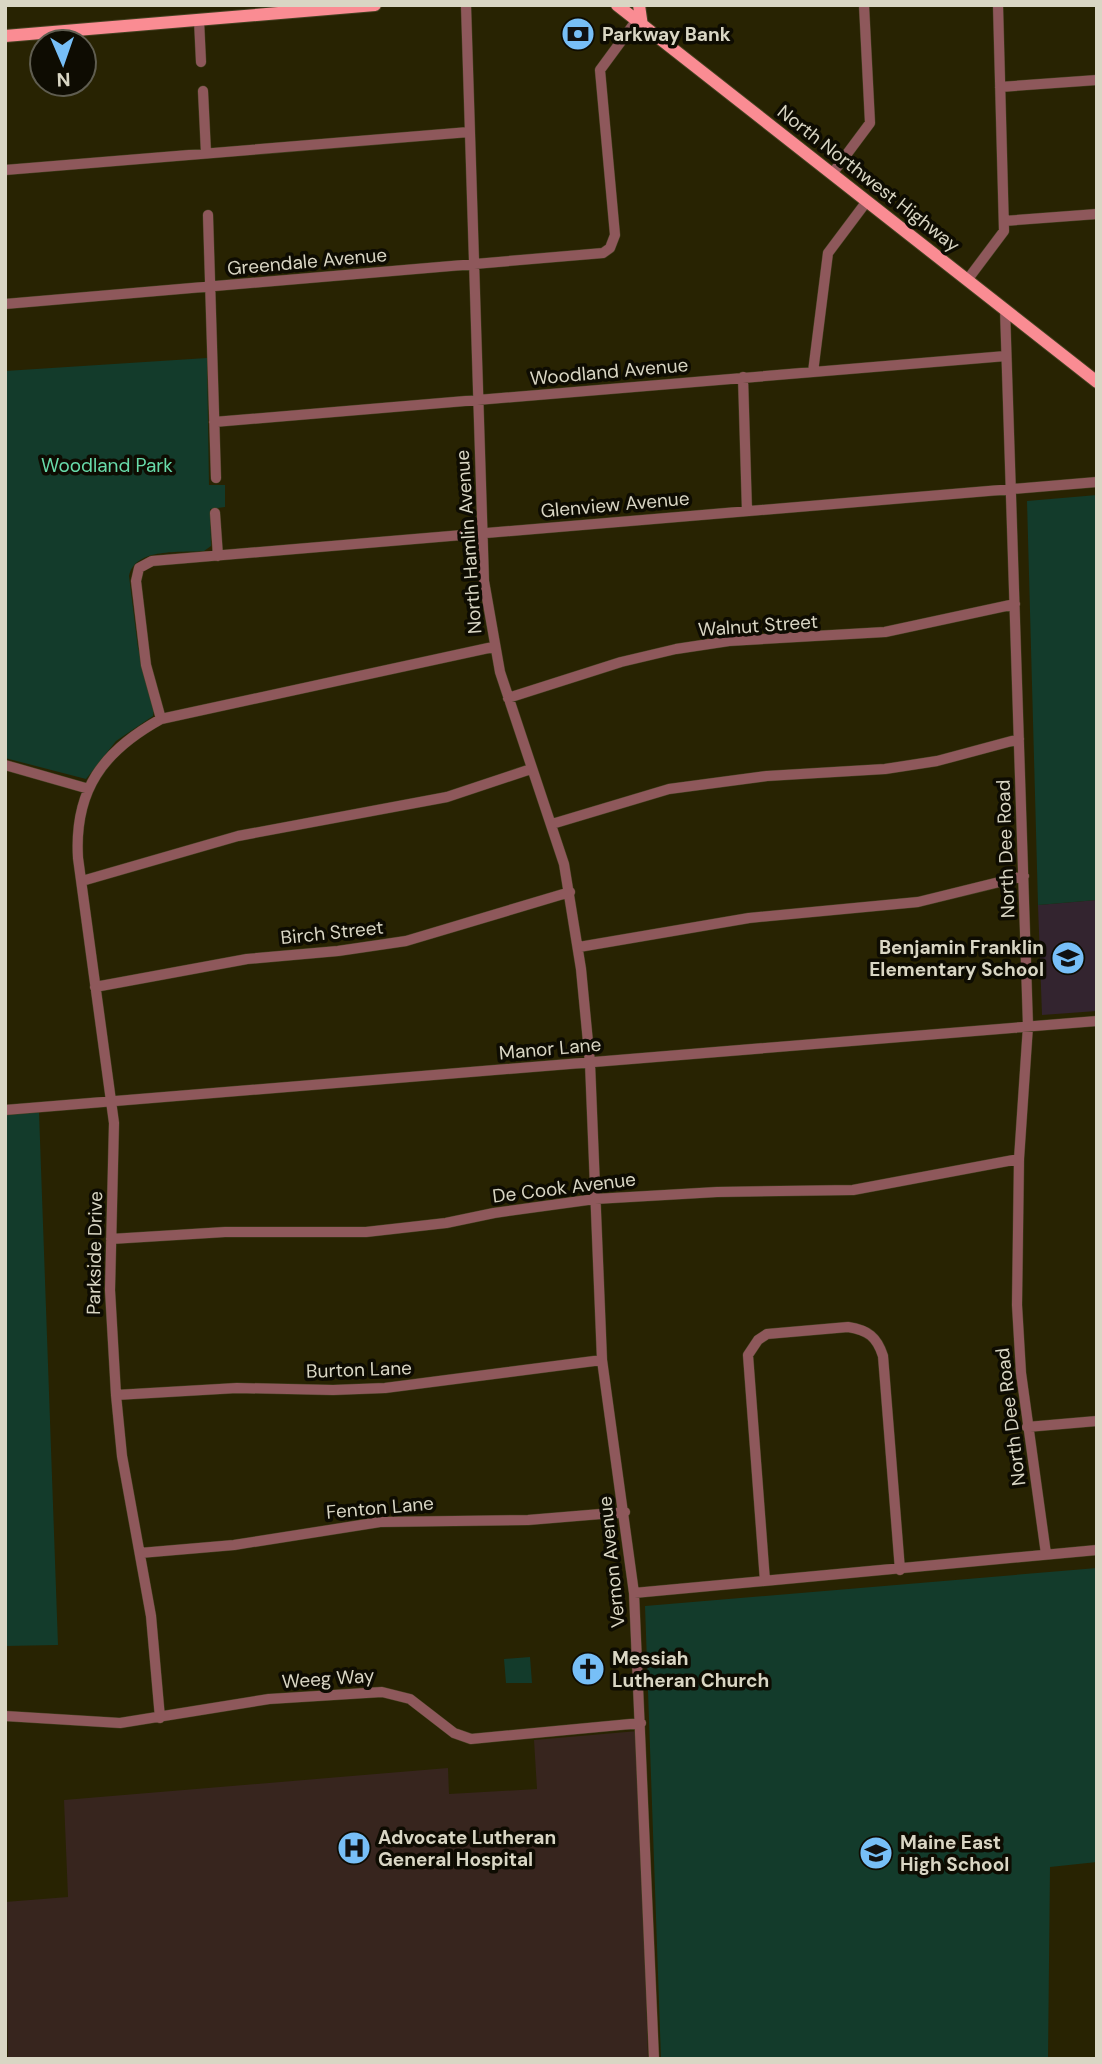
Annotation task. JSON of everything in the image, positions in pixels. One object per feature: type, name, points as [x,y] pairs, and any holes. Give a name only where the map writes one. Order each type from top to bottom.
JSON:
[{"type":"main road","points":[[5,36],[199,20],[240,11],[375,5]]},
{"type":"main road","name":"North Northwest Highway","points":[[617,5],[1097,382]]},
{"type":"main road","points":[[639,5],[639,24]]},
{"type":"street","name":"North Hamlin Avenue","points":[[466,5],[481,533],[493,647],[531,769],[552,824],[570,892],[579,947],[590,1063]]},
{"type":"street","points":[[832,174],[870,123],[864,5]]},
{"type":"street","points":[[968,279],[1000,239],[1004,221],[998,5]]},
{"type":"street","points":[[199,20],[201,62]]},
{"type":"street","name":"Greendale Avenue","points":[[5,304],[596,255],[610,248],[615,235],[600,70],[639,24]]},
{"type":"street","points":[[1000,87],[1097,80]]},
{"type":"street","points":[[203,91],[206,153]]},
{"type":"street","points":[[5,170],[469,132]]},
{"type":"street","points":[[813,372],[828,253],[867,201]]},
{"type":"street","points":[[1004,221],[1097,214]]},
{"type":"street","points":[[208,215],[216,478]]},
{"type":"street","name":"North Dee Road","points":[[1005,309],[1028,1026],[1019,1159],[1017,1305],[1027,1427],[1046,1554]]},
{"type":"street","name":"Woodland Avenue","points":[[215,422],[1006,356]]},
{"type":"street","points":[[743,377],[747,511]]},
{"type":"street","name":"Glenview Avenue","points":[[161,719],[146,665],[136,581],[139,568],[152,561],[1097,482]]},
{"type":"street","points":[[215,513],[218,556]]},
{"type":"street","name":"Walnut Street","points":[[508,698],[621,662],[689,647],[753,639],[885,632],[1015,604]]},
{"type":"street","points":[[5,765],[89,789],[100,768],[122,744],[161,719],[493,647]]},
{"type":"street","points":[[552,824],[669,789],[754,777],[886,769],[937,761],[1019,739]]},
{"type":"street","points":[[82,881],[238,836],[447,797],[531,769]]},
{"type":"street","name":"Parkside Drive","points":[[89,789],[78,831],[94,987],[114,1135],[111,1326],[116,1395],[122,1456],[150,1616],[160,1718]]},
{"type":"street","points":[[579,947],[749,918],[918,902],[1024,876]]},
{"type":"street","name":"Birch Street","points":[[94,987],[247,959],[360,949],[406,941],[570,892]]},
{"type":"street","name":"Manor Lane","points":[[5,1110],[1097,1021]]},
{"type":"street","name":"Vernon Avenue","points":[[590,1063],[602,1360],[625,1512],[634,1593],[654,2059]]},
{"type":"street","name":"De Cook Avenue","points":[[111,1239],[225,1232],[366,1232],[446,1223],[494,1213],[595,1199],[706,1192],[853,1190],[1019,1159]]},
{"type":"street","points":[[765,1581],[748,1355],[758,1340],[767,1335],[848,1327],[860,1329],[878,1341],[883,1356],[900,1570]]},
{"type":"street","name":"Burton Lane","points":[[116,1395],[210,1389],[385,1388],[602,1360]]},
{"type":"street","points":[[1027,1427],[1097,1421]]},
{"type":"street","name":"Fenton Lane","points":[[140,1553],[234,1545],[380,1522],[528,1520],[625,1512]]},
{"type":"street","points":[[634,1593],[1097,1550]]},
{"type":"street","name":"Weeg Way","points":[[5,1716],[120,1723],[270,1699],[389,1692],[410,1699],[454,1733],[471,1739],[641,1723]]},
{"type":"shaded area","name":"Benjamin Franklin Elementary School","points":[[1097,900],[1097,1011],[1042,1015],[1038,905]]},
{"type":"shaded area","name":"Advocate Lutheran General Hospital","points":[[638,1731],[648,2059],[8,2059],[5,1902],[68,1897],[64,1800],[448,1768],[449,1794],[537,1789],[534,1740]]},
{"type":"green space","name":"Woodland Park","points":[[207,358],[209,485],[225,485],[225,507],[210,509],[211,546],[204,551],[149,556],[133,567],[129,576],[138,648],[154,707],[153,716],[116,741],[86,779],[5,758],[5,371]]},
{"type":"green space","points":[[1097,495],[1097,900],[1038,905],[1027,501]]},
{"type":"green space","points":[[39,1112],[58,1645],[5,1646],[5,1115]]},
{"type":"green space","name":"Maine East High School","points":[[1097,1568],[1097,1862],[1050,1867],[1048,2059],[661,2059],[645,1606]]},
{"type":"green space","points":[[530,1657],[532,1683],[506,1683],[504,1659]]},
{"type":"place","name":"Parkway Bank","points":[[578,34]]},
{"type":"place","name":"Benjamin Franklin Elementary School","points":[[1068,958]]},
{"type":"place","name":"Messiah Lutheran Church","points":[[588,1669]]},
{"type":"place","name":"Advocate Lutheran General Hospital","points":[[354,1848]]},
{"type":"place","name":"Maine East High School","points":[[876,1853]]}]
